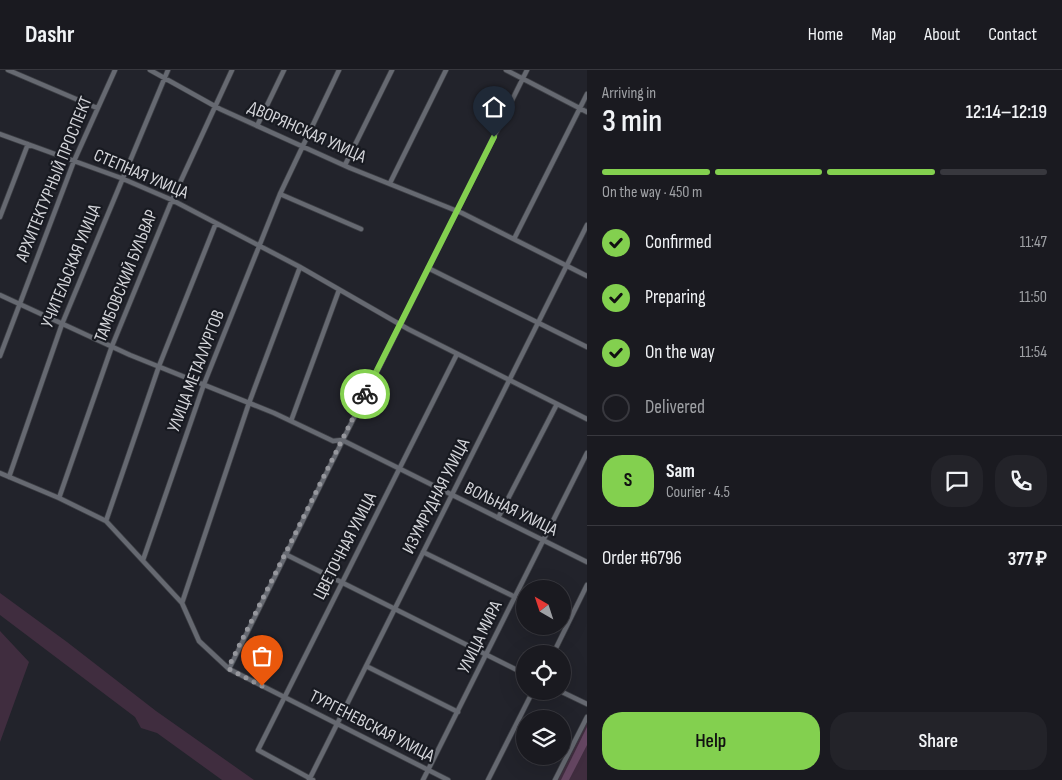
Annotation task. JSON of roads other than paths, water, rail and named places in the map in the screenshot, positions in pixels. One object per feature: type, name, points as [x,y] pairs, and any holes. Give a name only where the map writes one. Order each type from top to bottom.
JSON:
[{"type":"street","points":[[8,70],[97,108]]},
{"type":"street","name":"АРХИТЕКТУРНЫЙ ПРОСПЕКТ","points":[[0,356],[74,161],[115,70]]},
{"type":"street","name":"ДВОРЯНСКАЯ УЛИЦА","points":[[150,70],[215,106],[257,126],[302,147],[457,211],[587,276]]},
{"type":"street","name":"УЧИТЕЛЬСКАЯ УЛИЦА","points":[[9,477],[62,324],[121,178],[168,70]]},
{"type":"street","name":"ТАМБОВСКИЙ БУЛЬВАР","points":[[59,498],[112,346],[172,200],[232,70]]},
{"type":"street","points":[[257,126],[284,70]]},
{"type":"street","points":[[302,147],[339,70]]},
{"type":"street","points":[[345,165],[392,70]]},
{"type":"street","points":[[390,184],[446,70]]},
{"type":"street","points":[[506,70],[522,80],[587,112]]},
{"type":"street","points":[[229,669],[527,70]]},
{"type":"street","points":[[514,239],[587,94]]},
{"type":"street","name":"СТЕПНАЯ УЛИЦА","points":[[0,134],[121,178],[172,200],[260,244],[400,324]]},
{"type":"street","points":[[0,218],[28,144]]},
{"type":"street","name":"УЛИЦА МЕТАЛЛУРГОВ","points":[[143,560],[204,384],[280,194],[302,147]]},
{"type":"street","points":[[280,194],[361,229]]},
{"type":"street","points":[[0,473],[59,498],[106,521],[159,366],[216,222]]},
{"type":"street","name":"ИЗУМРУДНАЯ УЛИЦА","points":[[311,779],[337,723],[587,225]]},
{"type":"street","points":[[182,603],[249,403],[300,267]]},
{"type":"street","points":[[428,268],[587,347]]},
{"type":"street","points":[[291,421],[339,290]]},
{"type":"street","name":"ВОЛЬНАЯ УЛИЦА","points":[[0,295],[112,346],[291,421],[333,441],[342,440],[587,562]]},
{"type":"street","points":[[400,324],[587,419]]},
{"type":"street","name":"ЦВЕТОЧНАЯ УЛИЦА","points":[[311,779],[258,750],[457,354]]},
{"type":"street","points":[[498,518],[557,404]]},
{"type":"street","name":"УЛИЦА МИРА","points":[[423,780],[587,453]]},
{"type":"street","name":"ТУРГЕНЕВСКАЯ УЛИЦА","points":[[106,521],[182,603],[199,641],[229,669],[448,780]]},
{"type":"street","points":[[423,552],[515,598]]},
{"type":"street","points":[[285,554],[516,670]]},
{"type":"street","points":[[557,645],[587,584]]},
{"type":"street","points":[[366,666],[458,712]]},
{"type":"street","points":[[571,696],[587,704]]},
{"type":"street","points":[[488,780],[528,700]]},
{"type":"street","points":[[555,780],[587,717]]}]
